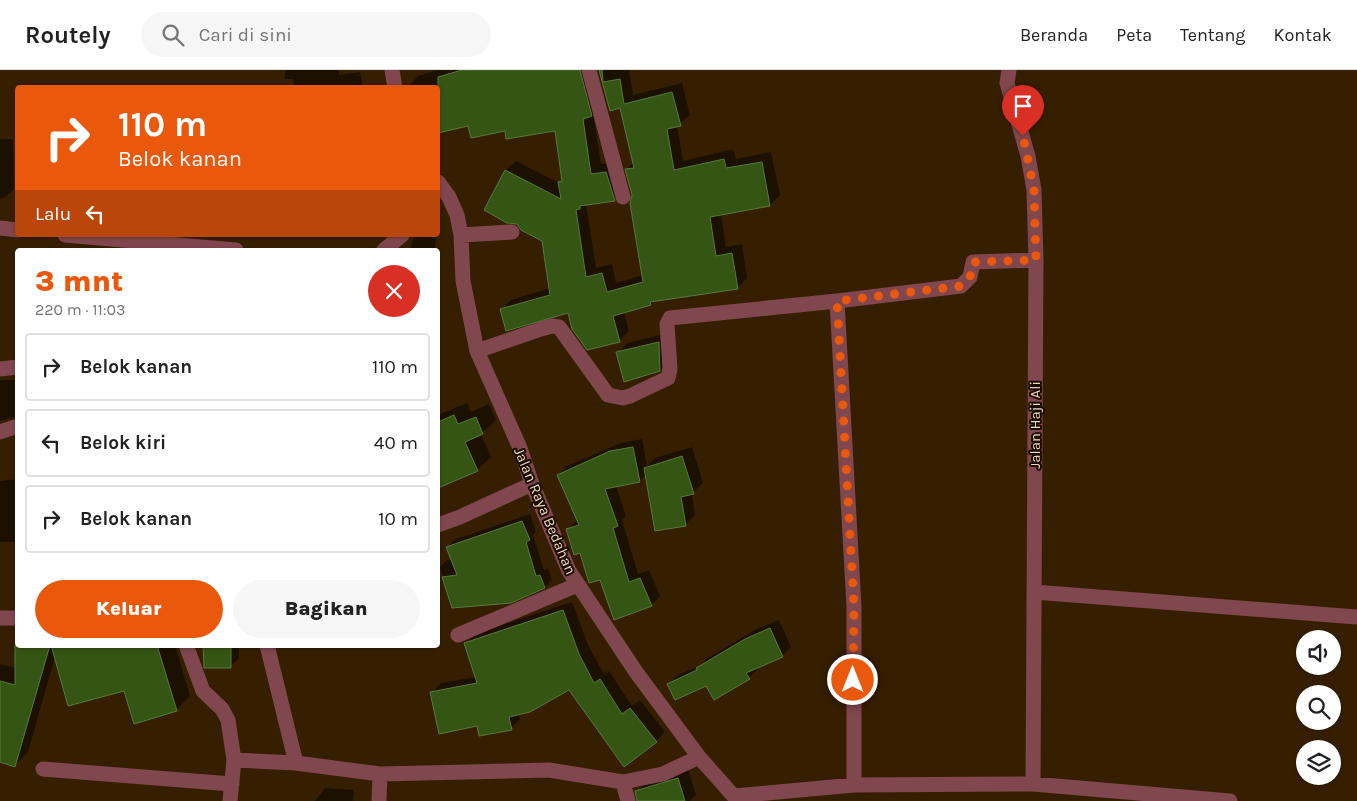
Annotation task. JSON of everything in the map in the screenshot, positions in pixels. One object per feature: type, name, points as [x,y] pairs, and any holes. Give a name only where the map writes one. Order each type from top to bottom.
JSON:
[{"type":"street","points":[[392,70],[394,85]]},
{"type":"street","points":[[589,70],[622,197]]},
{"type":"street","name":"Jalan Haji Ali","points":[[1009,70],[1008,82],[1028,156],[1034,190],[1036,260],[1033,784]]},
{"type":"street","name":"Jalan Raya Bedahan","points":[[440,188],[457,215],[461,235],[463,281],[477,351],[520,448],[532,484],[577,585],[636,672],[699,757],[736,799]]},
{"type":"street","points":[[0,228],[15,230]]},
{"type":"street","points":[[461,235],[512,232]]},
{"type":"street","points":[[88,237],[213,248]]},
{"type":"street","points":[[386,248],[400,237]]},
{"type":"street","points":[[477,351],[547,328],[559,327],[608,394],[623,398],[668,378],[670,369],[667,324],[670,318],[961,286],[970,277],[974,262],[1036,260]]},
{"type":"street","points":[[837,301],[854,607],[854,785]]},
{"type":"street","points":[[0,369],[15,367]]},
{"type":"street","points":[[0,432],[15,427]]},
{"type":"street","points":[[440,524],[460,518],[532,484]]},
{"type":"street","points":[[458,635],[577,585]]},
{"type":"street","points":[[1034,592],[1357,617]]},
{"type":"street","points":[[0,618],[15,618]]},
{"type":"street","points":[[187,648],[204,692],[222,709],[228,720],[234,760],[230,801]]},
{"type":"street","points":[[269,648],[296,763]]},
{"type":"street","points":[[234,760],[296,763],[380,774],[549,770],[623,782],[663,774],[699,757]]},
{"type":"street","points":[[43,769],[232,784]]},
{"type":"street","points":[[379,801],[380,774]]},
{"type":"street","points":[[623,782],[628,801]]},
{"type":"street","points":[[736,799],[854,785],[1033,784],[1230,801]]},
{"type":"building","points":[[462,70],[580,70],[592,116],[583,119],[591,174],[606,172],[615,201],[580,206],[580,209],[576,210],[586,277],[602,273],[607,292],[643,282],[630,203],[632,195],[625,169],[634,168],[620,108],[610,111],[599,70],[602,70],[603,82],[620,79],[624,104],[672,92],[681,126],[667,129],[674,170],[724,159],[726,168],[762,162],[770,206],[710,217],[716,256],[732,253],[738,289],[650,302],[651,305],[613,316],[620,342],[587,350],[572,329],[568,313],[506,331],[500,309],[550,295],[542,241],[521,230],[517,224],[507,223],[484,210],[505,170],[561,199],[558,182],[562,181],[555,131],[506,139],[505,131],[471,138],[468,126],[440,133],[440,85],[438,85],[438,77]]},
{"type":"building","points":[[659,342],[660,371],[624,382],[616,352]]},
{"type":"building","points":[[454,415],[458,424],[476,417],[483,434],[465,442],[478,471],[440,487],[440,421]]},
{"type":"building","points":[[633,447],[640,482],[605,489],[618,526],[613,528],[629,582],[640,578],[652,606],[614,620],[600,580],[589,583],[580,553],[574,555],[566,529],[579,525],[557,475],[610,451]]},
{"type":"building","points":[[682,456],[694,494],[681,497],[686,526],[655,531],[644,468]]},
{"type":"building","points":[[522,521],[530,540],[526,542],[536,576],[540,575],[545,588],[511,603],[452,608],[442,577],[457,575],[446,547]]},
{"type":"building","points":[[563,610],[579,654],[594,683],[600,679],[622,714],[630,708],[657,742],[624,767],[569,690],[530,712],[509,717],[512,730],[479,736],[477,726],[439,734],[430,692],[477,683],[464,643]]},
{"type":"building","points":[[770,628],[783,657],[746,673],[750,679],[714,700],[706,686],[675,700],[667,684],[697,670],[696,668],[745,639]]},
{"type":"building","points":[[15,648],[49,648],[15,767],[0,762],[0,681],[15,685]]},
{"type":"building","points":[[52,648],[158,648],[177,711],[134,724],[124,691],[68,706]]},
{"type":"building","points":[[203,648],[231,648],[231,668],[204,668]]},
{"type":"building","points":[[678,778],[685,801],[637,801],[635,791]]},
{"type":"route","points":[[853,680],[854,607],[844,455],[837,301],[961,286],[970,277],[973,262],[1036,260],[1034,190],[1023,136]]}]
